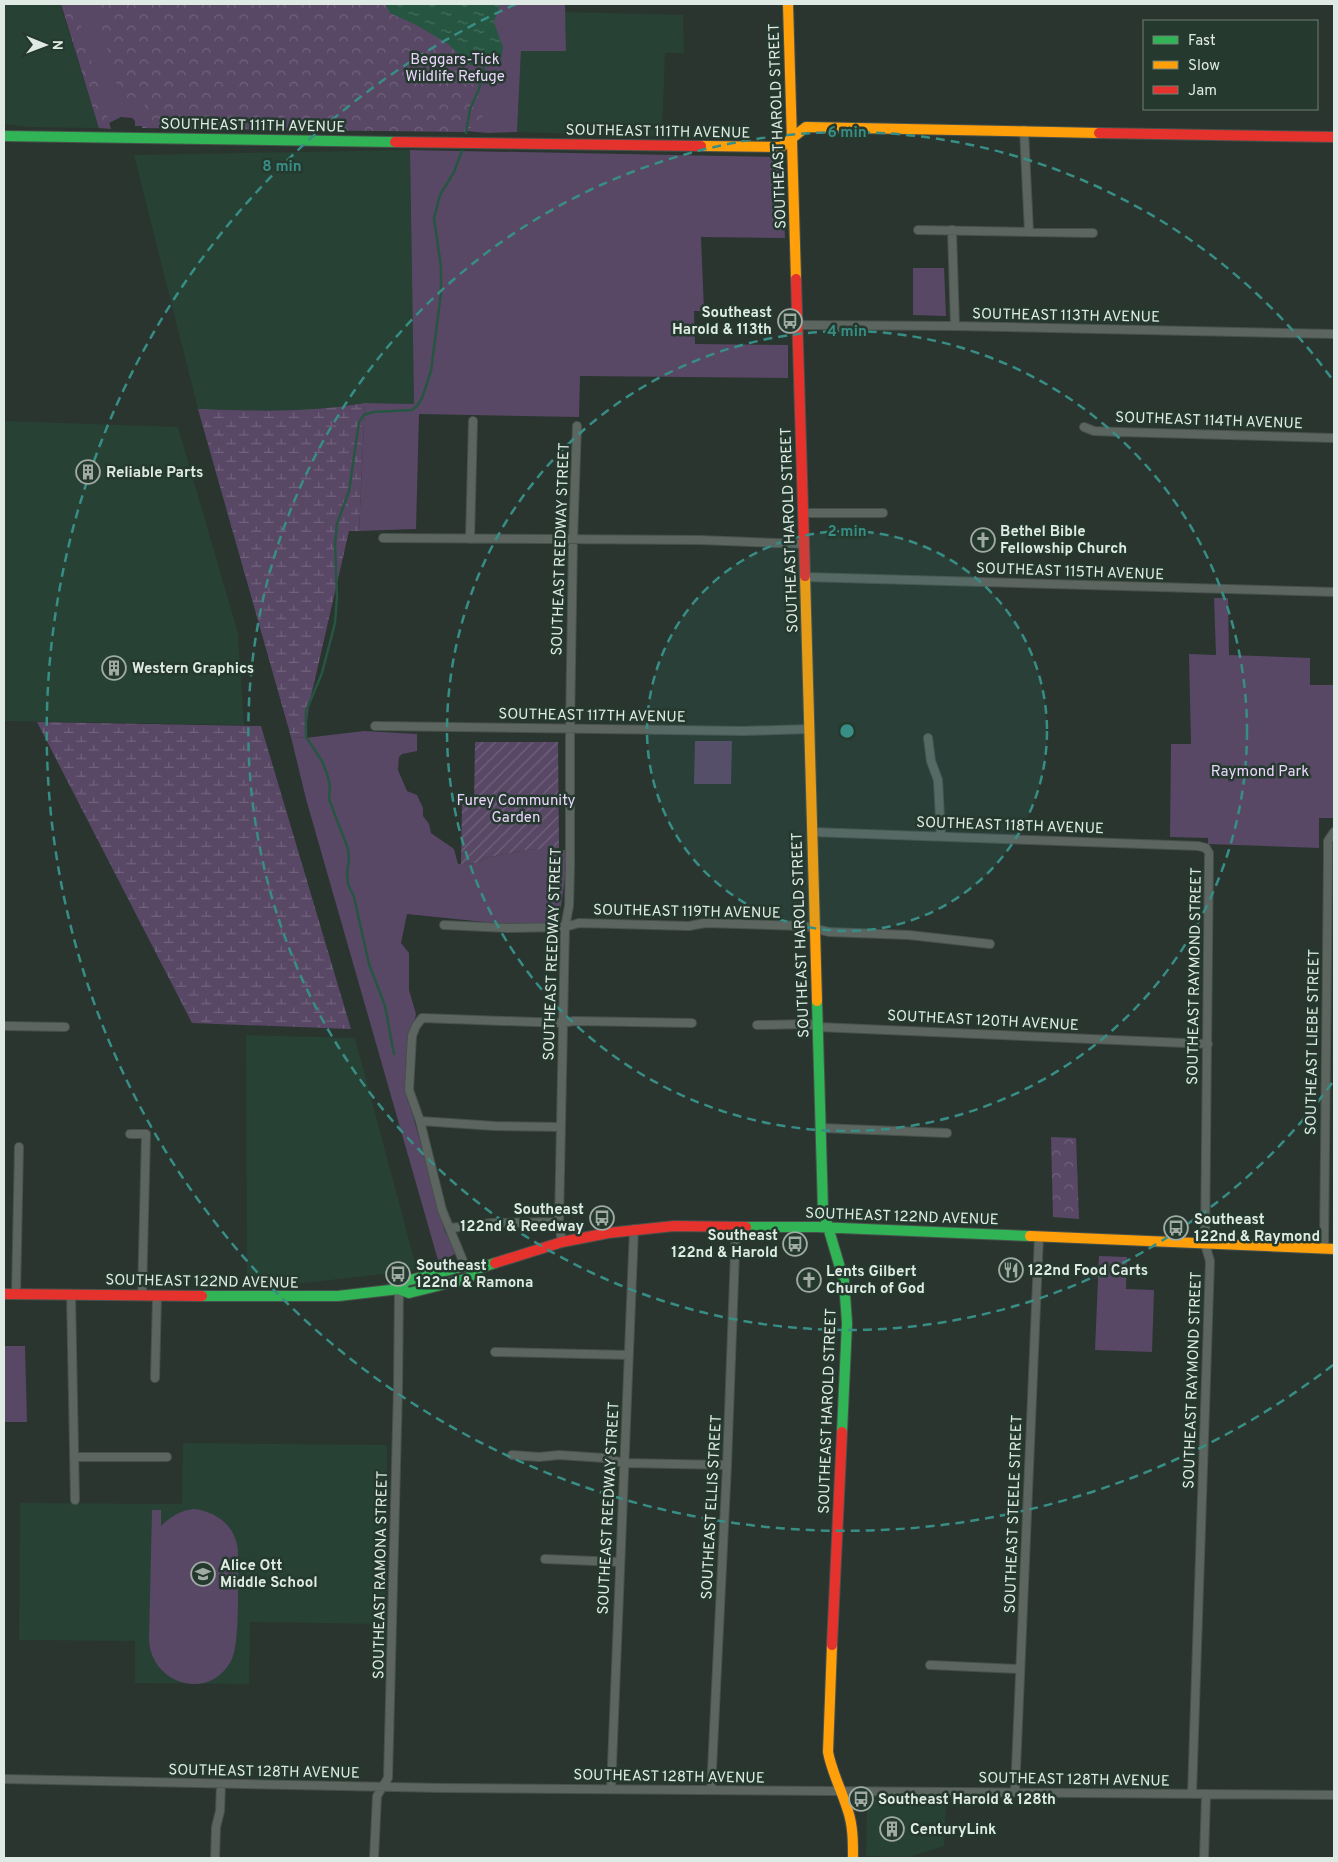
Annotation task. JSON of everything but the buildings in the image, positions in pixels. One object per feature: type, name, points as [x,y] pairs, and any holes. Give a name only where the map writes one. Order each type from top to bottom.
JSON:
[{"type":"street","name":"SOUTHEAST HAROLD STREET","points":[[788,4],[823,1210],[844,1281],[847,1304],[827,1727],[829,1760],[848,1808],[851,1823],[853,1858]]},
{"type":"street","name":"SOUTHEAST 111TH AVENUE","points":[[4,136],[781,147],[806,127],[1334,137]]},
{"type":"street","points":[[1024,130],[1028,232]]},
{"type":"street","points":[[918,230],[1093,232]]},
{"type":"street","points":[[952,230],[955,326]]},
{"type":"street","name":"SOUTHEAST 113TH AVENUE","points":[[798,325],[955,326],[1334,334]]},
{"type":"street","points":[[470,539],[473,421]]},
{"type":"street","name":"SOUTHEAST REEDWAY STREET","points":[[562,1242],[559,1222],[562,1023],[565,927],[569,906],[573,540],[578,426]]},
{"type":"street","name":"SOUTHEAST 114TH AVENUE","points":[[1084,427],[1094,431],[1334,438]]},
{"type":"street","points":[[803,513],[883,513]]},
{"type":"street","points":[[383,538],[700,540],[804,544]]},
{"type":"street","name":"SOUTHEAST 115TH AVENUE","points":[[805,577],[1334,592]]},
{"type":"street","name":"SOUTHEAST 117TH AVENUE","points":[[375,726],[743,731],[810,729]]},
{"type":"street","points":[[928,738],[930,755],[938,780],[941,836]]},
{"type":"street","name":"SOUTHEAST 118TH AVENUE","points":[[812,832],[1206,848]]},
{"type":"street","name":"SOUTHEAST LIEBE STREET","points":[[1329,1249],[1328,841],[1332,834]]},
{"type":"street","name":"SOUTHEAST RAYMOND STREET","points":[[1192,1794],[1210,1262],[1205,1244],[1209,853],[1206,848]]},
{"type":"street","name":"SOUTHEAST 119TH AVENUE","points":[[444,925],[507,928],[565,927],[579,924],[689,926],[705,923],[804,926],[830,932],[909,935],[990,944]]},
{"type":"street","points":[[470,1268],[442,1210],[420,1121],[409,1090],[412,1036],[422,1018],[562,1023],[574,1020],[692,1023]]},
{"type":"street","name":"SOUTHEAST 120TH AVENUE","points":[[757,1024],[809,1024],[818,1027],[1208,1044]]},
{"type":"street","points":[[4,1026],[64,1027]]},
{"type":"street","points":[[420,1121],[495,1126],[561,1127]]},
{"type":"street","points":[[821,1128],[947,1133]]},
{"type":"street","points":[[130,1134],[146,1134],[142,1296]]},
{"type":"street","points":[[16,1294],[19,1147]]},
{"type":"street","points":[[450,1228],[492,1223],[559,1222]]},
{"type":"street","name":"SOUTHEAST 122ND AVENUE","points":[[4,1294],[324,1297],[399,1289],[409,1293],[470,1278],[470,1268],[562,1242],[634,1229],[674,1226],[828,1227],[1329,1249]]},
{"type":"street","name":"SOUTHEAST ELLIS STREET","points":[[711,1790],[727,1465],[736,1226]]},
{"type":"street","name":"SOUTHEAST REEDWAY STREET","points":[[611,1789],[634,1229]]},
{"type":"street","name":"SOUTHEAST STEELE STREET","points":[[1016,1792],[1039,1236]]},
{"type":"street","name":"SOUTHEAST RAMONA STREET","points":[[374,1858],[377,1796],[388,1778],[389,1768],[399,1289]]},
{"type":"street","points":[[71,1295],[75,1500]]},
{"type":"street","points":[[155,1378],[157,1296]]},
{"type":"street","points":[[495,1352],[629,1355]]},
{"type":"street","points":[[512,1455],[604,1458],[624,1462],[727,1465]]},
{"type":"street","points":[[74,1457],[167,1457]]},
{"type":"street","points":[[545,1558],[620,1562]]},
{"type":"street","points":[[930,1665],[1020,1669]]},
{"type":"street","name":"SOUTHEAST 128TH AVENUE","points":[[4,1779],[383,1787],[1334,1795]]},
{"type":"street","points":[[215,1858],[216,1827],[220,1811],[220,1784]]},
{"type":"street","points":[[1204,1858],[1206,1795]]},
{"type":"shaded area","points":[[4,4],[60,4],[99,128],[27,127],[4,124]]},
{"type":"shaded area","points":[[565,12],[683,15],[684,53],[665,53],[662,137],[517,132],[521,50],[566,50]]},
{"type":"shaded area","points":[[410,150],[414,404],[365,403],[330,409],[277,412],[198,409],[134,155]]},
{"type":"shaded area","points":[[4,421],[178,427],[238,633],[244,725],[4,721]]},
{"type":"shaded area","points":[[246,1035],[355,1038],[417,1270],[305,1283],[247,1284]]},
{"type":"shaded area","name":"Alice Ott Middle School","points":[[183,1443],[387,1445],[385,1624],[250,1622],[249,1684],[135,1683],[135,1641],[19,1640],[20,1503],[182,1504]]},
{"type":"shaded area","points":[[867,1799],[946,1800],[944,1846],[909,1857],[866,1856]]},
{"type":"green space","points":[[61,4],[75,4],[111,129],[99,128]]},
{"type":"green space","name":"Beggars-Tick Wildlife Refuge","points":[[62,4],[565,4],[566,51],[521,51],[517,132],[135,126],[135,121],[132,118],[121,117],[99,128]]},
{"type":"green space","name":"Beggars-Tick Wildlife Refuge","points":[[95,4],[385,4],[390,13],[418,26],[448,44],[470,65],[481,65],[476,89],[483,119],[465,132],[142,128],[145,103],[137,94],[132,106],[123,107]]},
{"type":"green space","points":[[410,150],[781,157],[785,238],[701,237],[704,311],[694,311],[695,344],[788,345],[788,378],[580,376],[579,417],[419,414],[416,529],[359,531],[365,403],[414,404]]},
{"type":"green space","points":[[913,268],[944,268],[946,316],[913,315]]},
{"type":"green space","points":[[365,403],[359,531],[349,531],[309,705],[305,738],[291,737],[198,409],[302,410]]},
{"type":"green space","name":"Raymond Park","points":[[1214,598],[1228,598],[1229,655],[1310,658],[1310,685],[1334,685],[1334,818],[1319,818],[1319,848],[1208,844],[1208,838],[1170,837],[1171,744],[1191,744],[1189,654],[1216,655]]},
{"type":"green space","points":[[37,722],[261,726],[351,1029],[192,1023]]},
{"type":"green space","points":[[364,731],[417,734],[417,751],[402,754],[399,757],[398,770],[407,791],[417,795],[423,808],[423,816],[429,824],[431,833],[454,849],[458,864],[478,863],[484,858],[526,850],[548,848],[565,850],[565,878],[557,923],[494,923],[407,914],[401,943],[409,953],[409,990],[416,1014],[406,1058],[405,1087],[445,1232],[455,1254],[440,1262],[306,799],[291,737],[305,738]]},
{"type":"green space","points":[[695,741],[732,741],[731,784],[694,784]]},
{"type":"green space","name":"Furey Community Garden","points":[[475,742],[558,742],[559,848],[526,850],[484,858],[478,863],[461,864],[462,804],[474,804]]},
{"type":"green space","points":[[1051,1137],[1076,1138],[1079,1219],[1053,1217]]},
{"type":"green space","points":[[1099,1256],[1127,1257],[1126,1289],[1154,1290],[1152,1352],[1095,1350]]},
{"type":"green space","points":[[4,1346],[25,1346],[27,1422],[4,1422]]},
{"type":"green space","points":[[194,1509],[210,1513],[224,1522],[234,1534],[238,1551],[238,1608],[234,1652],[231,1661],[221,1674],[209,1681],[196,1684],[182,1682],[170,1677],[160,1668],[152,1655],[149,1640],[152,1510],[161,1510],[161,1526],[176,1514]]},
{"type":"water","points":[[385,4],[500,4],[494,22],[503,47],[500,65],[470,65],[448,44],[418,26],[390,13]]},
{"type":"waterway","points":[[466,133],[470,109],[479,89],[485,63]]},
{"type":"waterway","points":[[394,1054],[385,1006],[369,964],[354,897],[348,884],[348,849],[329,799],[330,786],[327,774],[322,761],[306,737],[306,711],[322,673],[335,623],[337,597],[335,543],[337,524],[349,491],[359,422],[364,415],[373,412],[412,410],[422,398],[431,371],[441,293],[441,267],[434,218],[440,195],[454,172],[462,151]]},
{"type":"traffic: fast","points":[[4,136],[395,142]]},
{"type":"traffic: fast","points":[[817,1001],[823,1210],[844,1281],[847,1323],[842,1432]]},
{"type":"traffic: fast","points":[[746,1227],[817,1227],[1030,1236]]},
{"type":"traffic: fast","points":[[202,1296],[338,1296],[399,1289],[409,1293],[469,1278],[474,1270],[495,1263]]},
{"type":"traffic: fast","points":[[399,1289],[406,1281],[465,1266],[474,1270]]},
{"type":"traffic: slow","points":[[788,4],[796,279]]},
{"type":"traffic: slow","points":[[701,146],[781,147],[806,127],[1099,133]]},
{"type":"traffic: slow","points":[[805,576],[817,1001]]},
{"type":"traffic: slow","points":[[1030,1236],[1334,1249]]},
{"type":"traffic: slow","points":[[832,1645],[828,1752],[850,1817],[853,1858]]},
{"type":"traffic: jam","points":[[1099,133],[1334,137]]},
{"type":"traffic: jam","points":[[395,142],[701,146]]},
{"type":"traffic: jam","points":[[796,279],[805,576]]},
{"type":"traffic: jam","points":[[495,1263],[562,1242],[608,1233],[674,1226],[746,1227]]},
{"type":"traffic: jam","points":[[4,1294],[202,1296]]},
{"type":"traffic: jam","points":[[832,1645],[842,1432]]},
{"type":"place","name":"Southeast Harold & 113th","points":[[790,321]]},
{"type":"place","name":"Reliable Parts","points":[[88,472]]},
{"type":"place","name":"Bethel Bible Fellowship Church","points":[[983,540]]},
{"type":"place","name":"Western Graphics","points":[[114,668]]},
{"type":"place","name":"Southeast 122nd & Reedway","points":[[602,1218]]},
{"type":"place","name":"Southeast 122nd & Raymond","points":[[1176,1228]]},
{"type":"place","name":"Southeast 122nd & Harold","points":[[795,1244]]},
{"type":"place","name":"122nd Food Carts","points":[[1011,1270]]},
{"type":"place","name":"Southeast 122nd & Ramona","points":[[398,1274]]},
{"type":"place","name":"Lents Gilbert Church of God","points":[[809,1280]]},
{"type":"place","name":"Alice Ott Middle School","points":[[203,1574]]},
{"type":"place","name":"Southeast Harold & 128th","points":[[861,1799]]},
{"type":"place","name":"CenturyLink","points":[[892,1829]]}]
